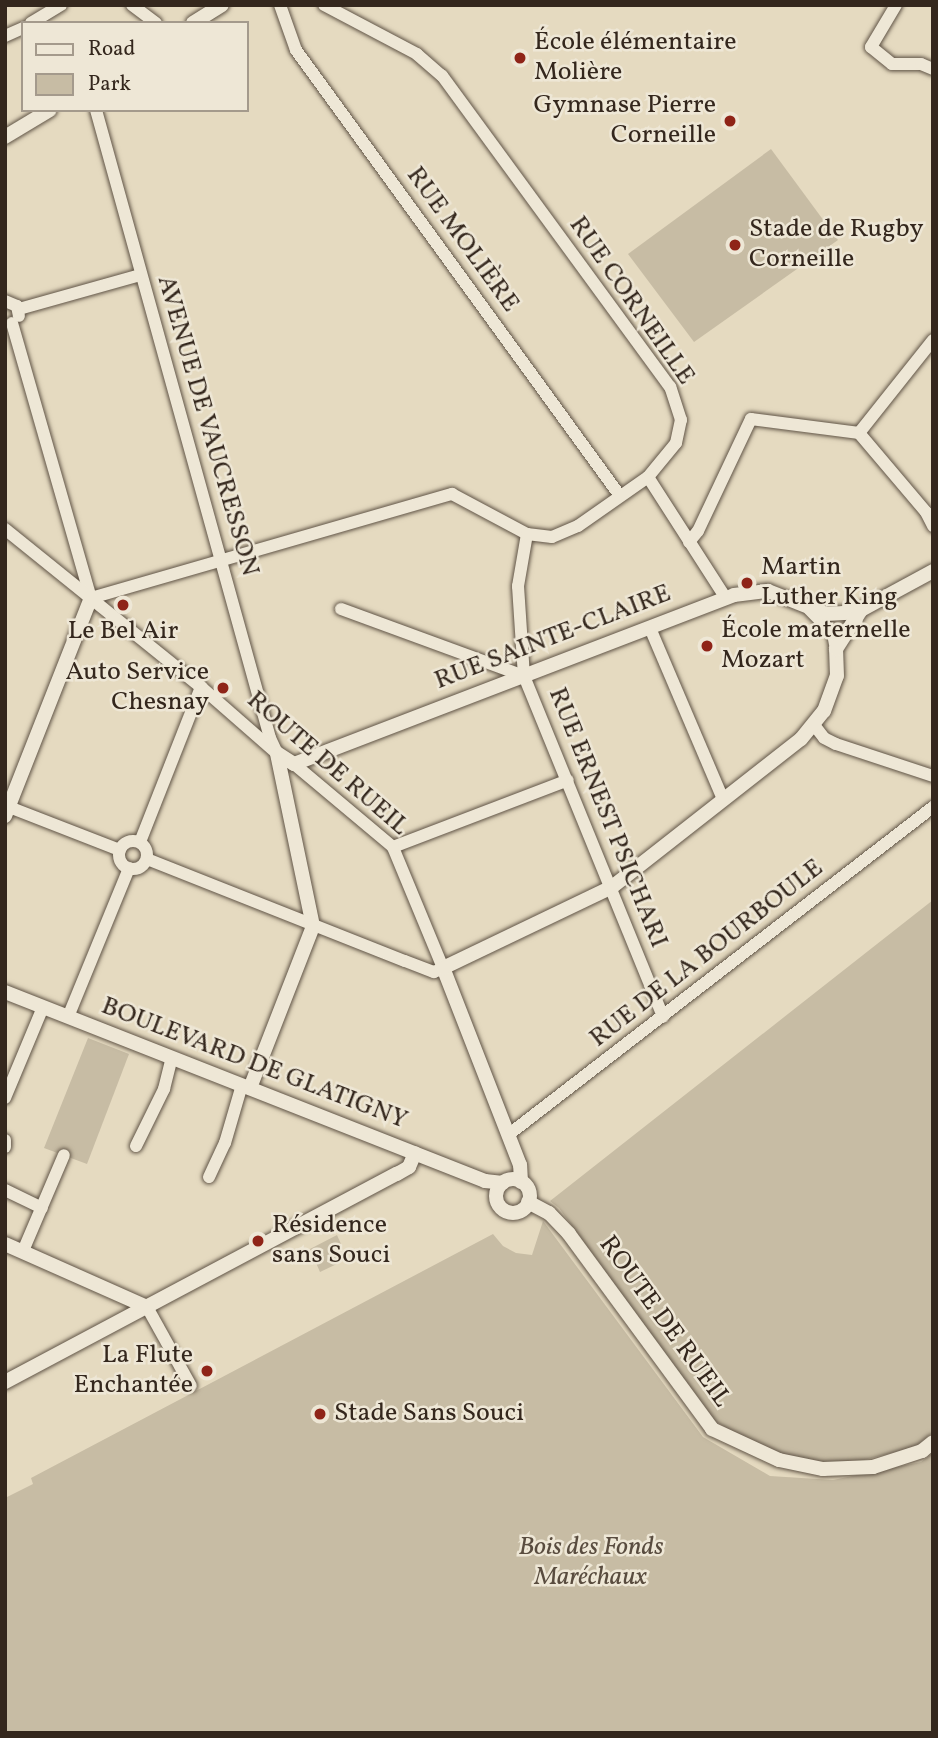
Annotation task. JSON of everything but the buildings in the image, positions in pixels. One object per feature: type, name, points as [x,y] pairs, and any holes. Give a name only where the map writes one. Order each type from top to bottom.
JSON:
[{"type":"street","points":[[34,21],[61,5]]},
{"type":"street","points":[[132,5],[153,21]]},
{"type":"street","points":[[196,21],[222,5]]},
{"type":"street","name":"RUE MOLIÈRE","points":[[280,5],[296,50],[620,496]]},
{"type":"street","name":"RUE CORNEILLE","points":[[92,598],[452,494],[527,534],[552,537],[578,526],[648,477],[676,443],[681,420],[670,387],[442,76],[417,54],[324,5]]},
{"type":"street","points":[[896,5],[871,47],[892,64],[921,64],[933,69]]},
{"type":"street","points":[[5,36],[21,29]]},
{"type":"street","points":[[5,137],[47,112]]},
{"type":"street","name":"AVENUE DE VAUCRESSON","points":[[97,112],[140,275],[223,560],[270,738],[284,759]]},
{"type":"street","points":[[19,309],[140,275]]},
{"type":"street","points":[[5,301],[12,302],[19,309]]},
{"type":"street","points":[[19,309],[17,319],[9,324],[92,598],[7,809],[120,850]]},
{"type":"street","points":[[859,433],[933,340]]},
{"type":"street","points":[[689,542],[698,531],[751,419],[859,433],[926,512],[933,526]]},
{"type":"street","points":[[648,477],[725,597]]},
{"type":"street","name":"ROUTE DE RUEIL","points":[[5,529],[201,687],[393,848],[443,968],[517,1160],[507,1185]]},
{"type":"street","name":"RUE ERNEST PSICHARI","points":[[527,534],[518,586],[524,676],[663,1017]]},
{"type":"street","points":[[806,606],[825,614],[861,610],[933,571]]},
{"type":"street","name":"RUE SAINTE-CLAIRE","points":[[284,759],[524,676],[725,597],[747,592],[768,591],[806,606],[826,625],[836,649]]},
{"type":"street","points":[[341,609],[524,676]]},
{"type":"street","points":[[147,859],[434,972],[612,887],[783,754],[814,725],[824,711],[834,686],[836,649],[861,610]]},
{"type":"street","points":[[650,628],[723,799]]},
{"type":"street","points":[[140,842],[201,687]]},
{"type":"street","points":[[814,725],[824,738],[836,744],[933,776]]},
{"type":"street","points":[[209,1177],[313,926],[284,759]]},
{"type":"street","points":[[393,848],[568,780]]},
{"type":"street","name":"RUE DE LA BOURBOULE","points":[[508,1135],[933,807]]},
{"type":"street","points":[[130,841],[140,842],[147,851],[147,859],[138,868],[128,868],[120,859],[120,850],[130,841]]},
{"type":"street","points":[[68,1017],[128,868]]},
{"type":"street","name":"BOULEVARD DE GLATIGNY","points":[[5,992],[485,1181],[507,1185]]},
{"type":"street","points":[[5,1098],[43,1007]]},
{"type":"street","points":[[136,1146],[164,1089],[172,1058]]},
{"type":"street","points":[[5,1140],[5,1147]]},
{"type":"street","points":[[5,1382],[409,1167],[415,1153]]},
{"type":"street","points":[[23,1251],[64,1155]]},
{"type":"street","points":[[507,1185],[529,1191],[528,1202],[520,1211],[509,1212],[499,1206],[507,1185]]},
{"type":"street","points":[[5,1191],[42,1208]]},
{"type":"street","name":"ROUTE DE RUEIL","points":[[528,1202],[549,1213],[569,1234],[712,1429],[779,1460],[823,1469],[873,1467],[922,1451],[933,1442]]},
{"type":"street","points":[[5,1244],[147,1307],[191,1386]]},
{"type":"green space","name":"Stade de Rugby Corneille","points":[[771,149],[838,240],[694,342],[628,254]]},
{"type":"green space","points":[[933,900],[933,1432],[915,1447],[832,1468],[775,1458],[712,1419],[559,1208],[550,1201]]},
{"type":"green space","points":[[88,1038],[129,1054],[87,1164],[44,1148]]},
{"type":"green space","name":"Bois des Fonds Maréchaux","points":[[543,1221],[703,1437],[770,1476],[833,1480],[921,1462],[933,1453],[933,1733],[5,1733],[5,1498],[33,1484],[31,1478],[493,1234],[503,1246],[516,1253],[532,1255]]},
{"type":"green space","points":[[337,1235],[341,1244],[341,1262],[320,1272],[310,1249]]},
{"type":"place","name":"École élémentaire Molière","points":[[520,58]]},
{"type":"place","name":"Gymnase Pierre Corneille","points":[[730,121]]},
{"type":"place","name":"Stade de Rugby Corneille","points":[[735,245]]},
{"type":"place","name":"Martin Luther King","points":[[747,583]]},
{"type":"place","name":"Le Bel Air","points":[[123,605]]},
{"type":"place","name":"École maternelle Mozart","points":[[707,646]]},
{"type":"place","name":"Auto Service Chesnay","points":[[223,688]]},
{"type":"place","name":"Résidence sans Souci","points":[[258,1241]]},
{"type":"place","name":"La Flute Enchantée","points":[[207,1371]]},
{"type":"place","name":"Stade Sans Souci","points":[[320,1414]]}]
